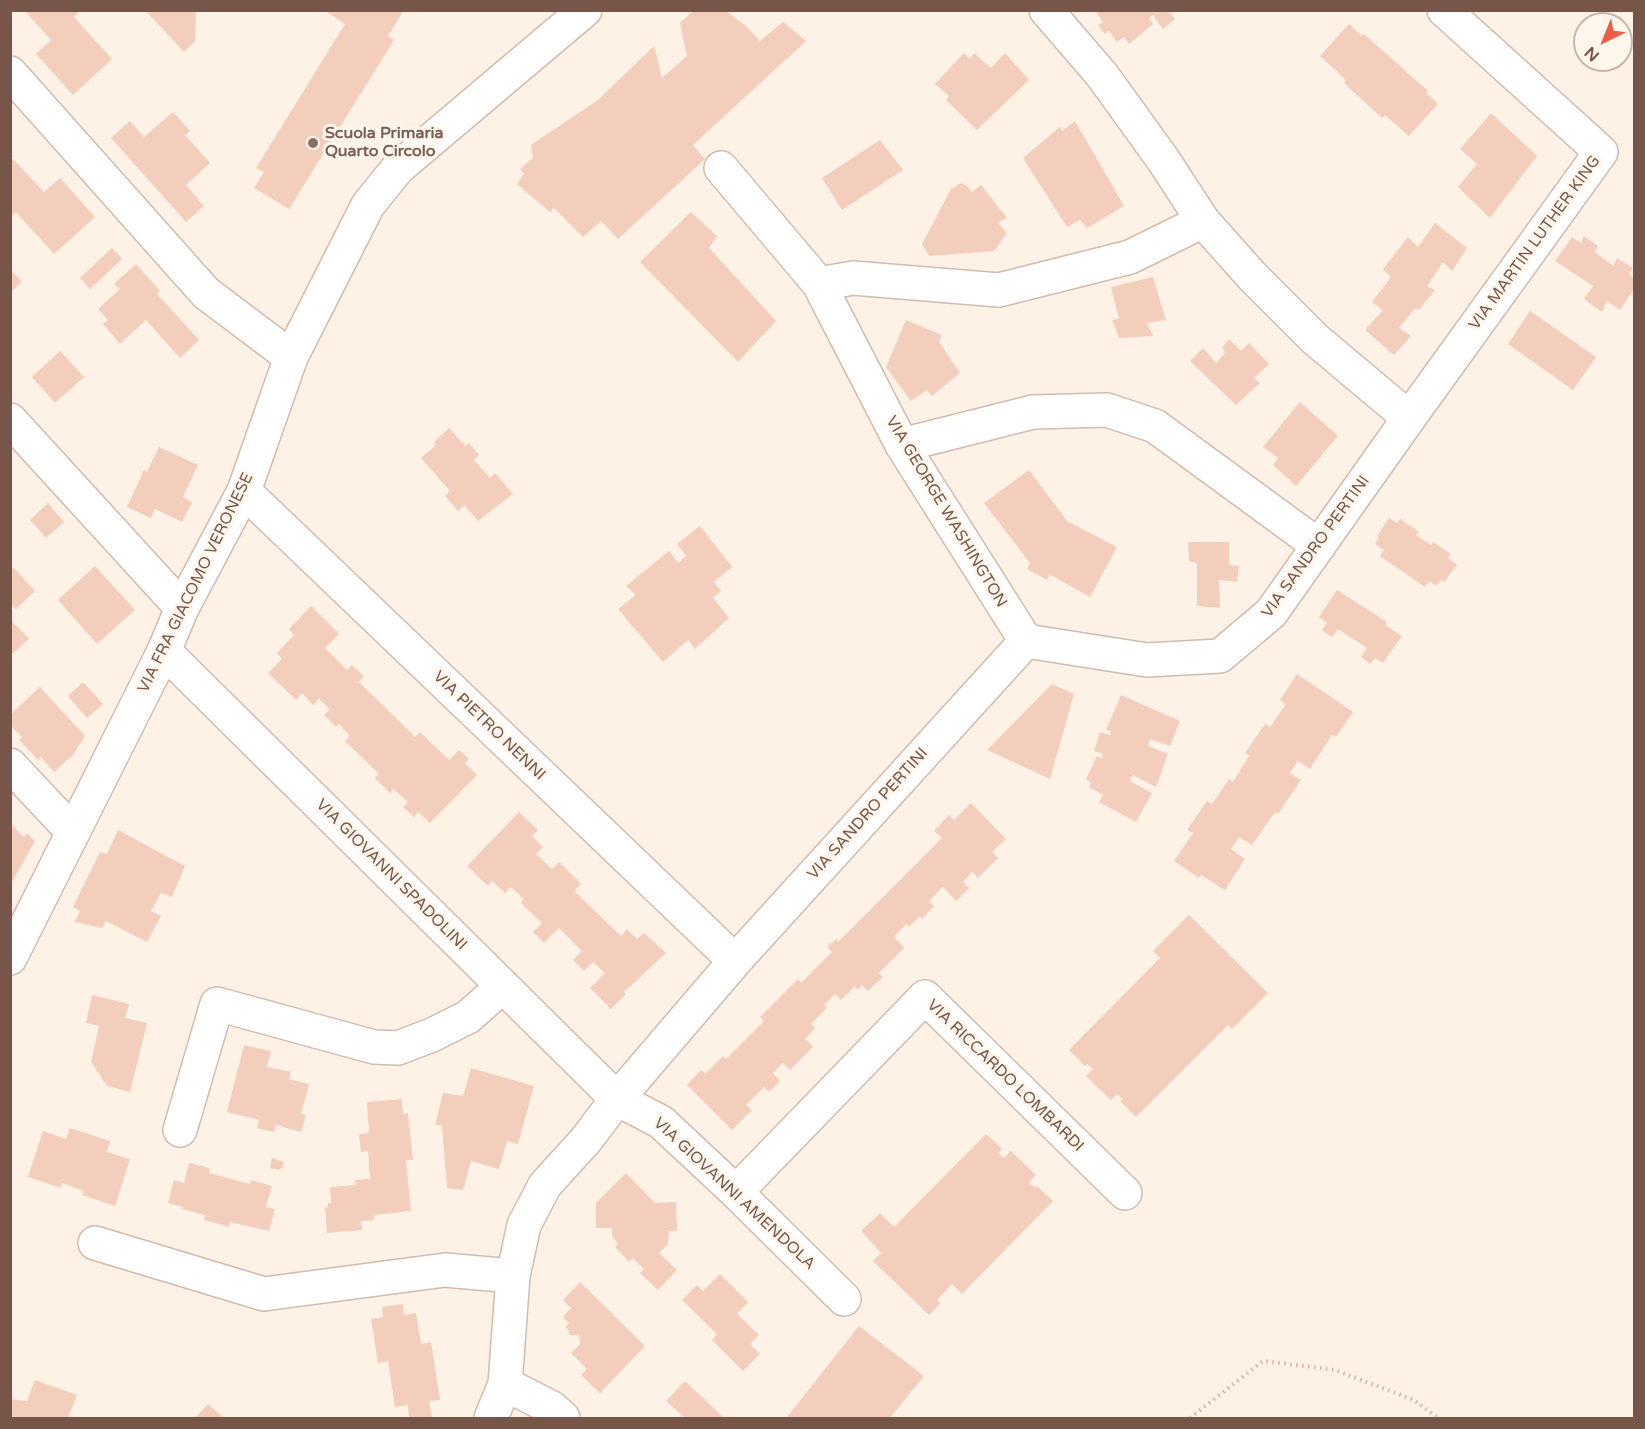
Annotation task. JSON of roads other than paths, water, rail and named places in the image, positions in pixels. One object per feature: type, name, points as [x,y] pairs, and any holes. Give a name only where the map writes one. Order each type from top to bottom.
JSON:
[{"type":"street","name":"VIA FRA GIACOMO VERONESE","points":[[10,958],[164,651],[182,608],[244,491],[291,357],[368,205],[398,168],[585,10]]},
{"type":"street","points":[[1046,10],[1102,75],[1164,161],[1203,221],[1252,276],[1315,339],[1409,418]]},
{"type":"street","name":"VIA MARTIN LUTHER KING","points":[[1409,418],[1601,152],[1444,10]]},
{"type":"street","points":[[10,73],[206,293],[291,357]]},
{"type":"street","name":"VIA GEORGE WASHINGTON","points":[[721,168],[819,284],[902,445],[1026,641]]},
{"type":"street","points":[[819,284],[853,278],[999,290],[1130,257],[1203,221]]},
{"type":"street","points":[[902,445],[1033,412],[1107,410],[1155,426],[1319,546]]},
{"type":"street","name":"VIA SANDRO PERTINI","points":[[491,1419],[505,1384],[513,1276],[524,1225],[545,1185],[586,1140],[617,1099],[735,961],[1026,641],[1147,660],[1220,656],[1271,613],[1409,418]]},
{"type":"street","points":[[10,420],[182,608]]},
{"type":"street","name":"VIA PIETRO NENNI","points":[[244,491],[735,961]]},
{"type":"street","name":"VIA GIOVANNI SPADOLINI","points":[[164,651],[617,1099]]},
{"type":"street","points":[[10,765],[73,832]]},
{"type":"street","points":[[180,1130],[217,1004],[374,1047],[398,1048],[432,1035],[468,1017],[503,986]]},
{"type":"street","name":"VIA RICCARDO LOMBARDI","points":[[736,1192],[925,997],[1125,1192]]},
{"type":"street","name":"VIA GIOVANNI AMENDOLA","points":[[617,1099],[661,1122],[736,1192],[844,1299]]},
{"type":"street","points":[[95,1243],[264,1294],[445,1270],[513,1276]]},
{"type":"street","points":[[505,1384],[552,1408],[563,1419]]},
{"type":"place","name":"Scuola Primaria Quarto Circolo","points":[[313,143]]}]
